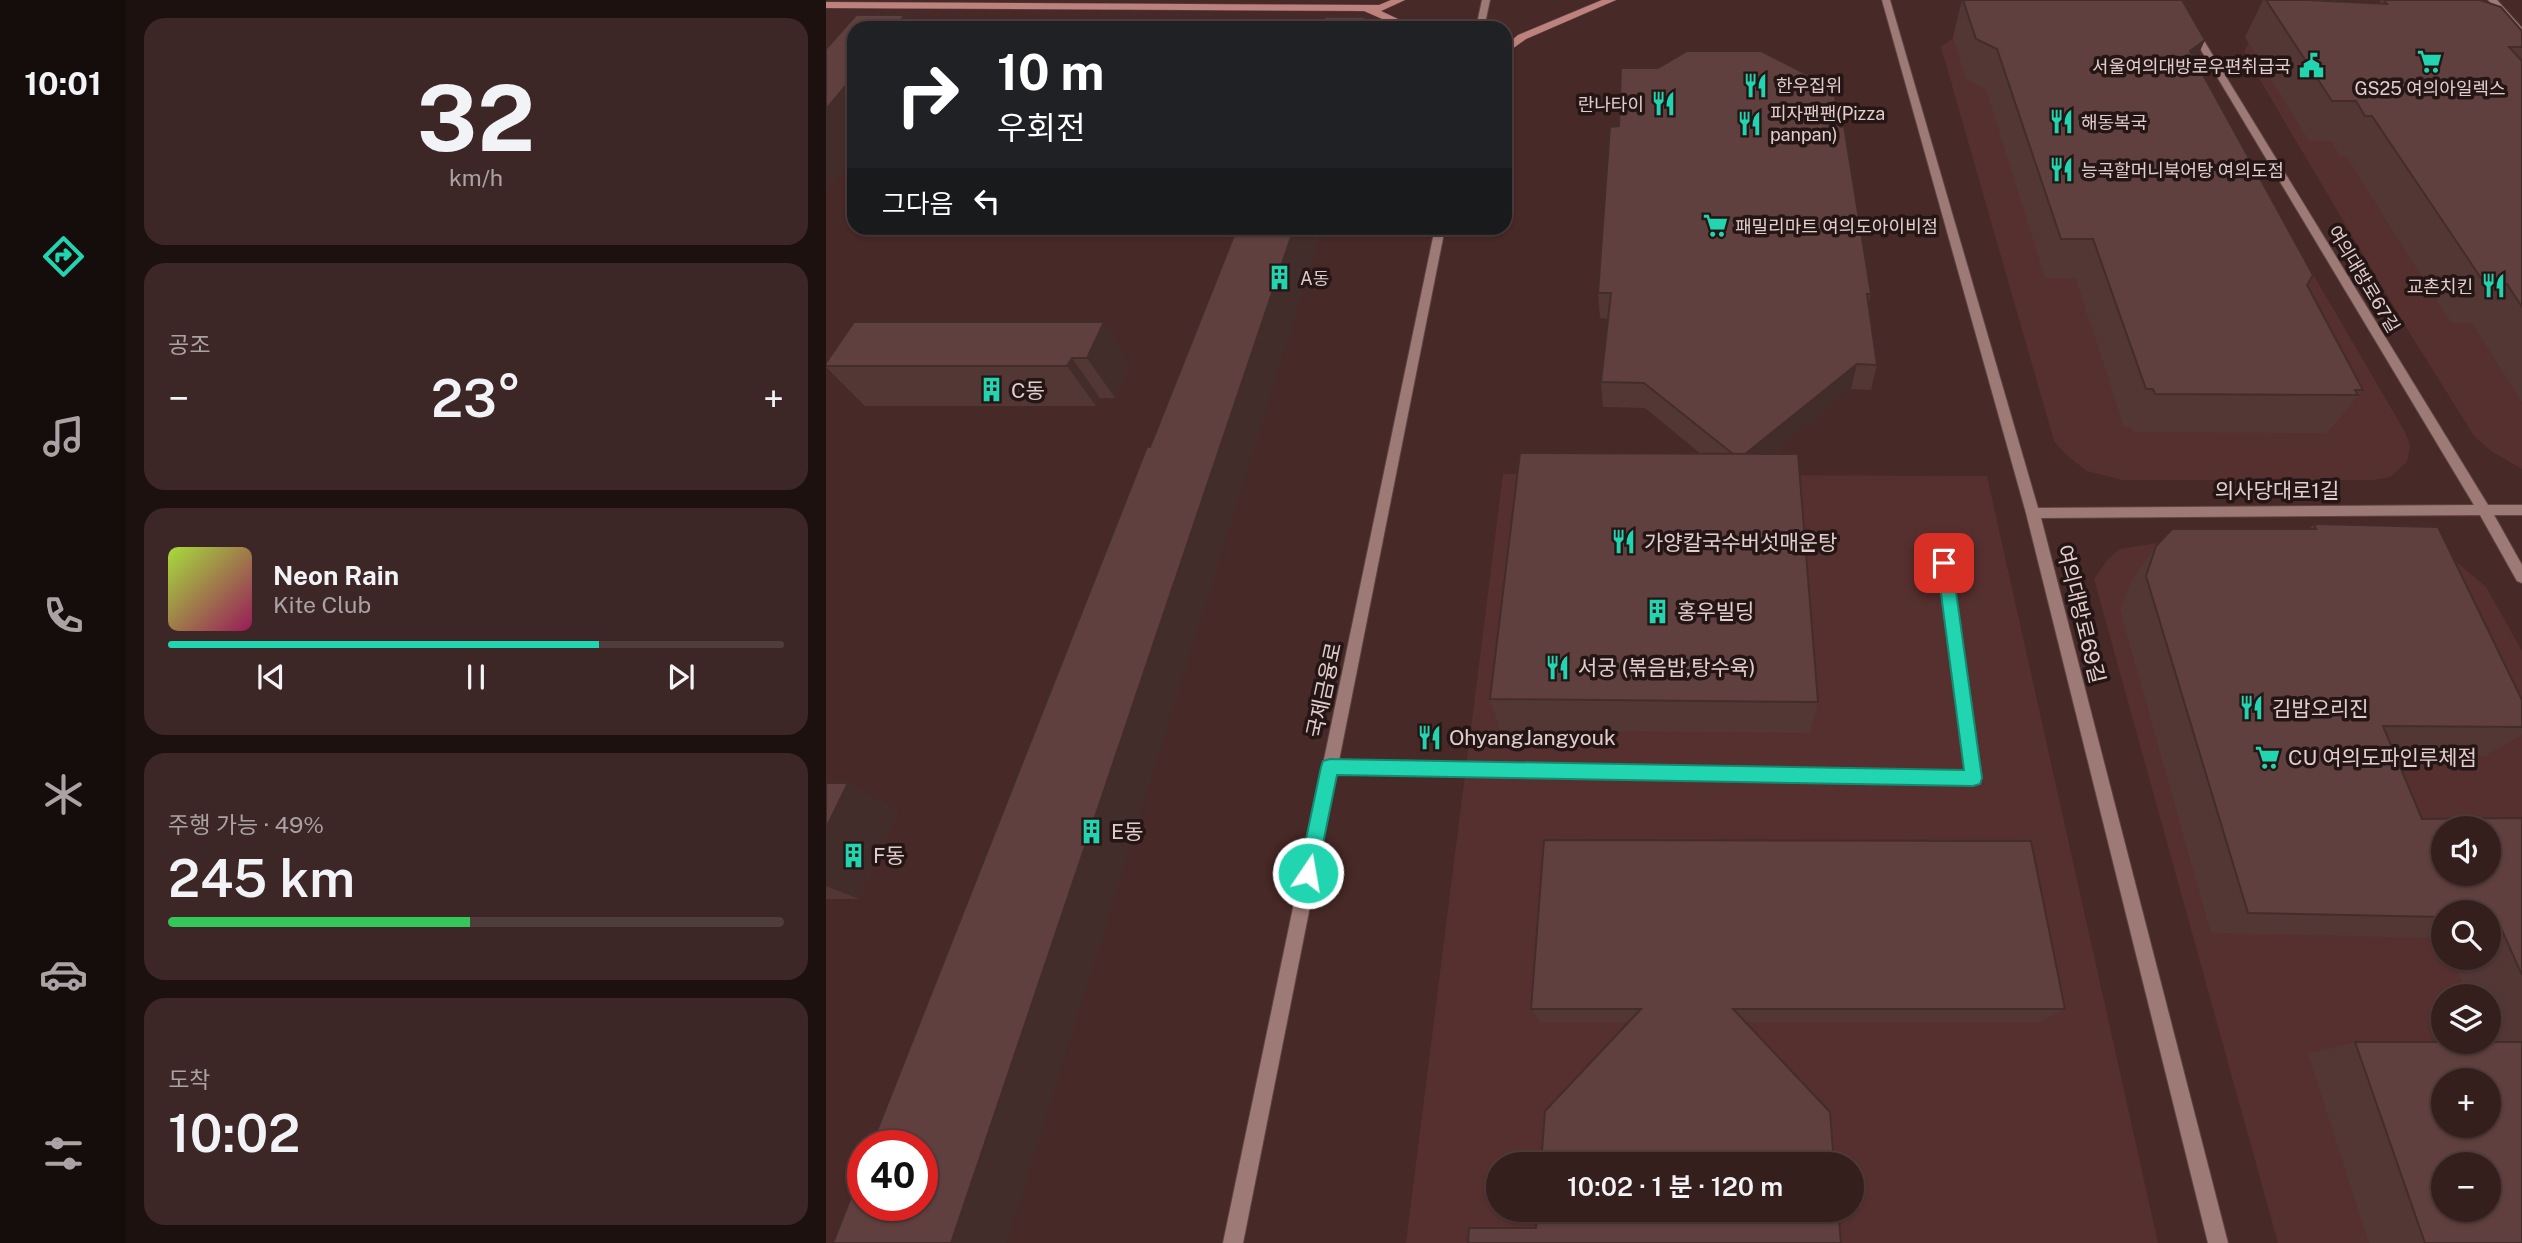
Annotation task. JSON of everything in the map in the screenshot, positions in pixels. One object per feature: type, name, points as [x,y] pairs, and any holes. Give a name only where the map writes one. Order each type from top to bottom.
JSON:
[{"type":"main road","points":[[826,5],[1380,8],[1400,0]]},
{"type":"main road","points":[[1512,45],[1522,37],[1611,0]]},
{"type":"main road","points":[[1366,8],[1396,21]]},
{"type":"street","points":[[1482,21],[1486,0]]},
{"type":"street","name":"여의대방로69길","points":[[1886,0],[2033,513],[2218,1243]]},
{"type":"street","name":"여의대방로67길","points":[[2175,0],[2522,577]]},
{"type":"street","points":[[2492,0],[2522,33]]},
{"type":"street","name":"국제금융로","points":[[1233,1243],[1439,235]]},
{"type":"street","name":"의사당대로1길","points":[[2033,513],[2522,510]]},
{"type":"street","points":[[1330,767],[1973,778],[1944,563]]},
{"type":"shaded area","points":[[1957,35],[2191,53],[2278,214],[2405,432],[2410,445],[2407,462],[2390,477],[2373,480],[2122,480],[2087,471],[2066,455],[2054,441],[1941,47]]},
{"type":"shaded area","points":[[2251,38],[2522,86],[2522,469],[2491,451],[2474,436],[2409,332],[2250,63],[2244,52]]},
{"type":"shaded area","points":[[1503,474],[1987,476],[2158,1243],[1406,1243]]},
{"type":"shaded area","points":[[2157,543],[2271,543],[2430,549],[2459,564],[2486,587],[2522,651],[2522,1243],[2278,1243],[2094,579],[2108,559],[2120,549]]},
{"type":"building","points":[[1963,0],[2182,0],[2205,40],[2190,51],[2313,275],[2307,285],[2363,390],[2355,390],[2358,395],[2155,394],[2153,389],[2146,389],[2093,239],[2061,239],[1997,49],[1976,39]]},
{"type":"building","points":[[2266,0],[2387,4],[2384,0],[2480,0],[2501,7],[2522,31],[2522,47],[2509,47],[2522,61],[2522,307],[2507,284],[2485,284],[2372,116],[2365,116],[2356,101],[2332,101]]},
{"type":"building","points":[[856,15],[905,15],[900,21],[851,21]]},
{"type":"building","points":[[1325,17],[1365,17],[1364,21],[1323,21]]},
{"type":"building","points":[[847,25],[847,84],[826,109],[826,49]]},
{"type":"building","points":[[1687,51],[1761,51],[1816,79],[1832,80],[1840,127],[1844,126],[1871,294],[1867,294],[1877,365],[1857,364],[1745,454],[1733,454],[1644,383],[1601,382],[1611,293],[1598,293],[1610,127],[1619,126],[1621,68],[1658,68]]},
{"type":"building","points":[[1234,235],[1292,235],[951,1243],[833,1243],[847,1208],[847,1221],[938,1221],[938,1130],[877,1130],[1147,447],[1150,447]]},
{"type":"building","points":[[854,322],[1104,322],[1087,358],[1072,358],[1067,366],[826,366]]},
{"type":"building","name":"홍우빌딩","points":[[1520,453],[1798,454],[1818,702],[1490,699]]},
{"type":"building","points":[[2314,524],[2438,527],[2522,700],[2522,727],[2383,726],[2422,819],[2431,819],[2431,886],[2501,886],[2501,818],[2522,818],[2522,975],[2501,928],[2501,900],[2431,900],[2431,917],[2248,913],[2146,576],[2156,546],[2172,529],[2316,529]]},
{"type":"building","points":[[826,783],[848,783],[826,828]]},
{"type":"building","points":[[1544,840],[2031,841],[2065,1009],[1733,1009],[1830,1112],[1833,1152],[1542,1152],[1545,1111],[1641,1009],[1531,1009]]},
{"type":"building","points":[[2355,1042],[2431,1042],[2431,1054],[2501,1054],[2501,1042],[2522,1042],[2522,1243],[2425,1243]]},
{"type":"building","points":[[1536,1222],[1839,1222],[1841,1243],[1468,1243],[1469,1228],[1536,1228]]},
{"type":"place","name":"GS25 여의아일렉스","points":[[2430,61]]},
{"type":"place","name":"서울여의대방로우편취급국","points":[[2311,66]]},
{"type":"place","name":"한우집위","points":[[1756,85]]},
{"type":"place","name":"란나타이","points":[[1664,104]]},
{"type":"place","name":"해동복국","points":[[2061,122]]},
{"type":"place","name":"피자팬팬(Pizza panpan)","points":[[1750,123]]},
{"type":"place","name":"능곡할머니북어탕 여의도점","points":[[2061,170]]},
{"type":"place","name":"패밀리마트 여의도아이비점","points":[[1715,226]]},
{"type":"place","name":"A동","points":[[1280,278]]},
{"type":"place","name":"교촌치킨","points":[[2493,286]]},
{"type":"place","name":"C동","points":[[991,390]]},
{"type":"place","name":"가양칼국수버섯매운탕","points":[[1624,542]]},
{"type":"place","name":"홍우빌딩","points":[[1657,611]]},
{"type":"place","name":"서궁 (볶음밥,탕수육)","points":[[1558,667]]},
{"type":"place","name":"김밥오리진","points":[[2252,708]]},
{"type":"place","name":"OhyangJangyouk","points":[[1429,737]]},
{"type":"place","name":"CU 여의도파인루체점","points":[[2268,757]]},
{"type":"place","name":"E동","points":[[1091,831]]},
{"type":"place","name":"F동","points":[[853,855]]},
{"type":"route","points":[[1308,873],[1330,767],[1973,778],[1944,563]]}]
